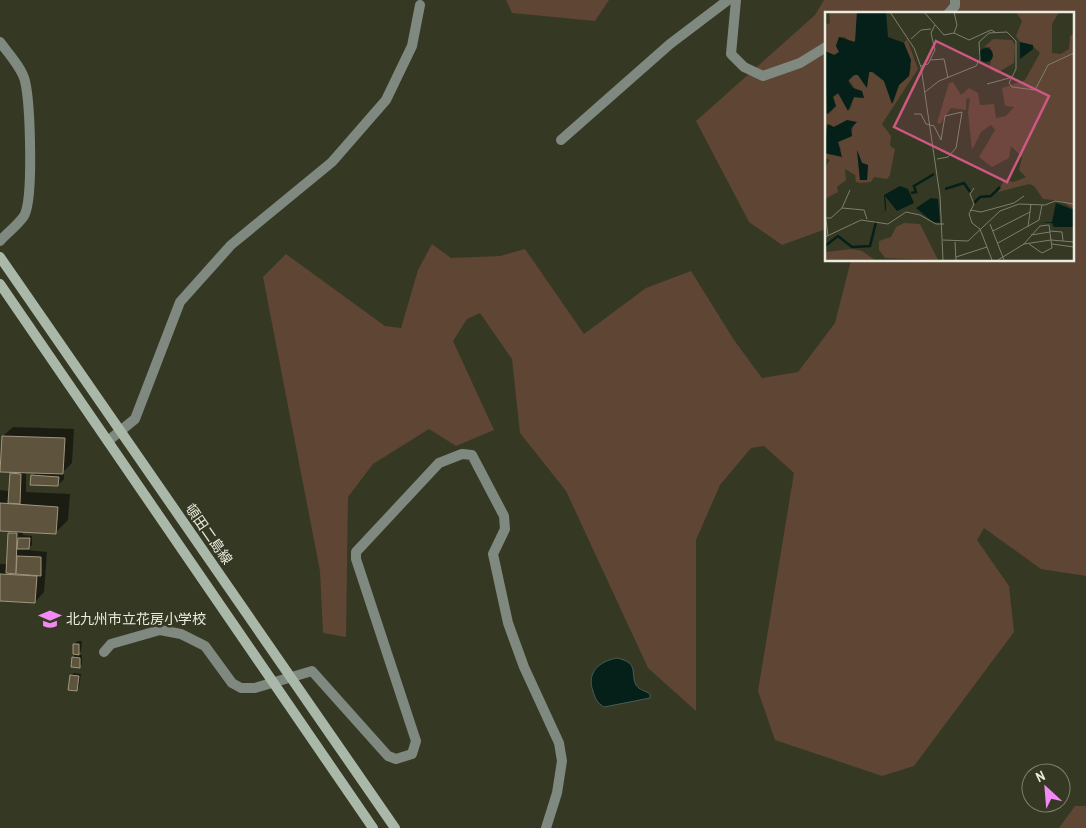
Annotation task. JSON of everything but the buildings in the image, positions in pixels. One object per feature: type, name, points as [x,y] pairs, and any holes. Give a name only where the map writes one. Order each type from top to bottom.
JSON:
[{"type":"main road","name":"頓田二島線","points":[[0,257],[293,678],[394,828]]},
{"type":"main road","points":[[0,284],[373,828]]},
{"type":"street","points":[[561,140],[670,44],[728,0]]},
{"type":"street","points":[[736,0],[731,54],[744,67],[763,76],[800,63],[825,48]]},
{"type":"street","points":[[950,12],[955,6],[955,0]]},
{"type":"street","points":[[108,441],[135,419],[180,302],[231,245],[332,162],[386,100],[412,46],[419,2]]},
{"type":"street","points":[[0,42],[25,79],[28,103],[29,173],[29,191],[24,215],[0,241]]},
{"type":"street","points":[[104,652],[111,644],[160,630],[181,634],[205,646],[232,683],[241,688],[255,688],[312,671],[388,756],[396,759],[412,754],[416,741],[367,596],[356,552],[439,463],[449,457],[462,454],[472,455],[504,516],[505,529],[493,554],[508,623],[524,667],[559,743],[562,761],[557,793],[546,828]]},
{"type":"shaded area","points":[[506,0],[609,0],[595,21],[512,13]]},
{"type":"shaded area","points":[[824,0],[1086,0],[1086,576],[1041,569],[984,528],[977,540],[1009,586],[1014,632],[914,766],[882,776],[775,740],[758,691],[794,473],[764,446],[751,448],[720,485],[696,540],[696,711],[648,668],[566,491],[520,433],[512,359],[480,313],[467,319],[453,341],[494,430],[456,446],[429,429],[373,464],[348,497],[346,637],[323,633],[320,571],[263,277],[286,254],[385,326],[401,328],[418,270],[432,244],[451,258],[500,256],[525,249],[584,334],[646,288],[691,271],[734,340],[762,378],[798,372],[835,323],[851,261],[1074,261],[1074,12],[825,12],[825,229],[782,245],[749,222],[696,121],[815,15]]},
{"type":"shaded area","points":[[1075,806],[1086,806],[1086,828],[1059,828]]},
{"type":"water","points":[[617,658],[624,660],[632,666],[634,681],[637,687],[650,694],[650,698],[604,707],[598,702],[591,684],[593,673],[600,665]]},
{"type":"place","name":"北九州市立花房小学校","points":[[50,619]]}]
